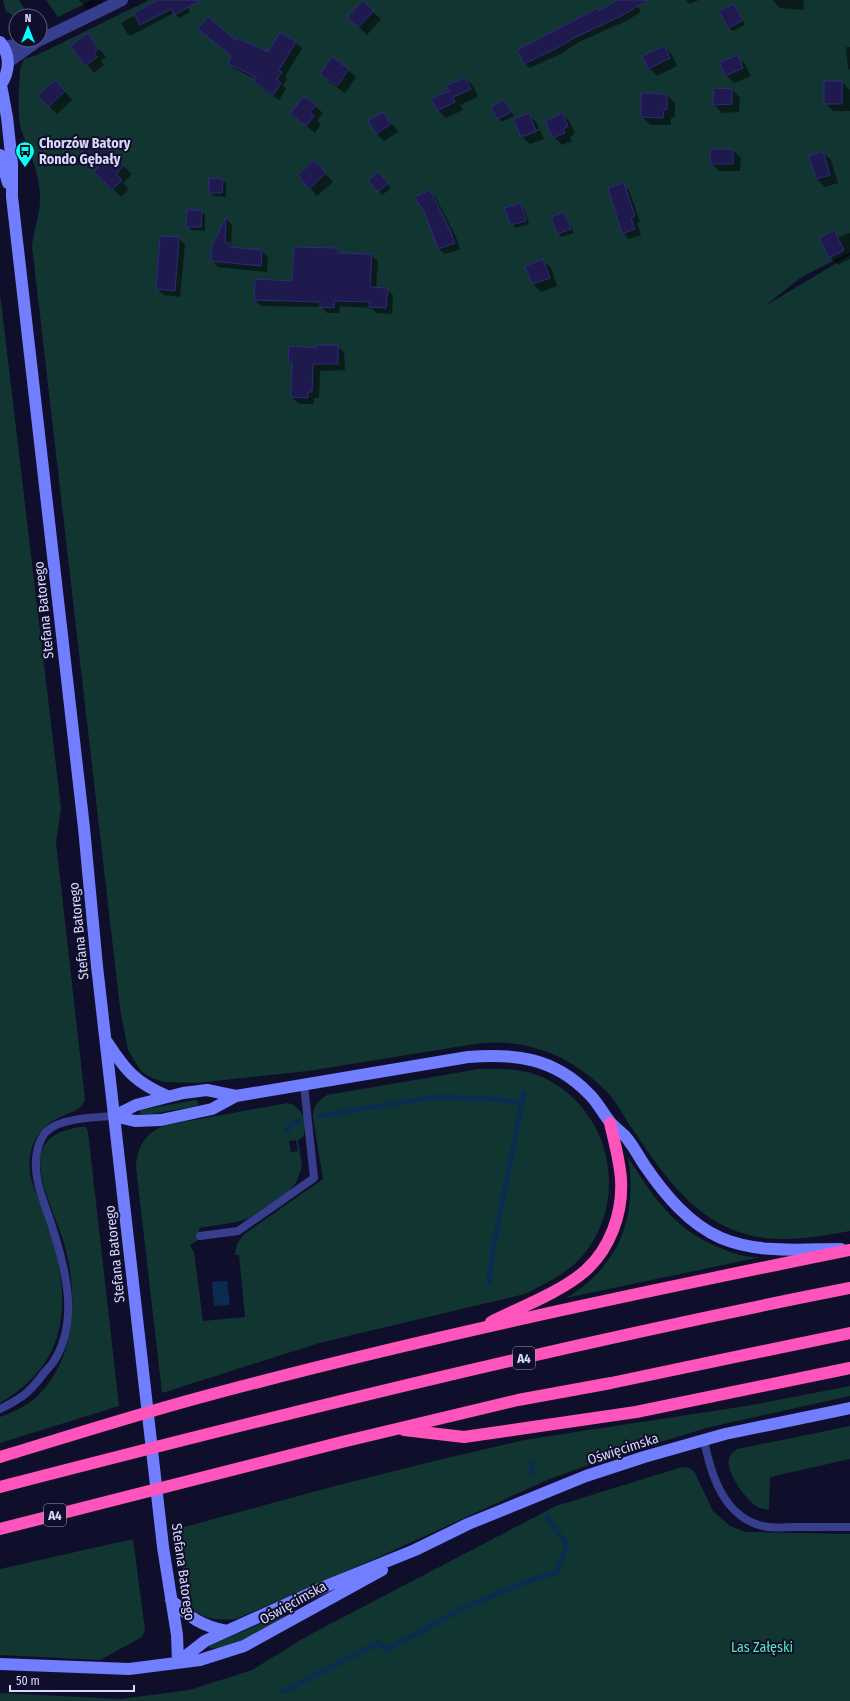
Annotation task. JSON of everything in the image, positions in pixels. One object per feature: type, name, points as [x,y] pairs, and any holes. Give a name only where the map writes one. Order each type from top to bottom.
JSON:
[{"type":"highway","points":[[470,1331],[553,1292],[585,1271],[600,1254],[611,1236],[619,1210],[621,1180],[610,1123]]},
{"type":"highway","points":[[0,1457],[196,1398],[306,1370],[670,1286],[850,1249]]},
{"type":"highway","name":"A4","points":[[0,1487],[200,1435],[588,1343],[850,1288]]},
{"type":"highway","name":"A4","points":[[0,1529],[395,1429],[518,1400],[611,1383],[850,1333]]},
{"type":"highway","points":[[395,1429],[464,1436],[636,1412],[850,1368]]},
{"type":"street","points":[[48,36],[122,0]]},
{"type":"street","points":[[0,85],[5,78],[8,62],[2,44]]},
{"type":"street","points":[[8,62],[28,48]]},
{"type":"street","name":"Stefana Batorego","points":[[0,85],[7,117],[12,164],[12,197],[84,828],[97,966],[163,1547],[177,1635],[178,1662]]},
{"type":"street","name":"Stefana Batorego","points":[[0,155],[12,197]]},
{"type":"street","points":[[106,1041],[130,1074],[150,1089],[167,1096]]},
{"type":"street","points":[[114,1116],[135,1121],[156,1121],[212,1109],[236,1096],[468,1057],[500,1055],[516,1056],[545,1064],[576,1081],[594,1099],[610,1123],[626,1137],[659,1187],[689,1218],[721,1238],[742,1245],[762,1248],[850,1249]]},
{"type":"street","points":[[114,1116],[127,1108],[167,1096],[207,1090],[236,1096]]},
{"type":"street","name":"Oświęcimska","points":[[178,1662],[205,1641],[331,1584],[415,1550],[468,1524],[551,1490],[644,1457],[704,1440],[764,1425],[850,1408]]},
{"type":"street","name":"Oświęcimska","points":[[0,1664],[114,1669],[139,1668],[200,1660],[244,1646],[348,1590],[415,1550]]},
{"type":"street","points":[[172,1600],[198,1623],[210,1628],[227,1631]]},
{"type":"lane","points":[[200,1236],[238,1231],[314,1178],[304,1085]]},
{"type":"lane","points":[[0,1409],[24,1395],[36,1384],[54,1361],[66,1330],[68,1309],[67,1286],[59,1246],[36,1179],[36,1154],[41,1140],[47,1131],[58,1124],[90,1117],[114,1116]]},
{"type":"lane","points":[[704,1440],[709,1466],[714,1480],[730,1506],[737,1514],[747,1520],[768,1527],[850,1527]]},
{"type":"green space","points":[[3,0],[19,0],[24,8],[8,8],[8,12],[6,11]]},
{"type":"green space","points":[[46,0],[92,0],[58,17]]},
{"type":"green space","points":[[149,0],[850,0],[850,252],[800,278],[765,306],[850,255],[850,1231],[798,1238],[771,1239],[745,1234],[726,1227],[693,1205],[679,1191],[654,1160],[607,1092],[597,1082],[586,1073],[562,1058],[536,1048],[508,1043],[481,1043],[308,1071],[196,1083],[165,1082],[152,1078],[141,1071],[128,1050],[120,1008],[32,246],[39,208],[39,186],[33,161],[21,129],[19,100],[20,70],[24,59],[37,55]]},
{"type":"green space","points":[[0,293],[61,808],[56,842],[85,1099],[78,1109],[58,1118],[43,1129],[31,1152],[31,1179],[50,1231],[60,1272],[62,1295],[61,1317],[57,1337],[49,1355],[37,1373],[21,1388],[0,1403]]},
{"type":"green space","points":[[479,1069],[503,1069],[527,1072],[542,1077],[565,1091],[583,1109],[597,1131],[606,1155],[609,1180],[607,1206],[598,1231],[578,1261],[557,1277],[525,1294],[319,1343],[162,1393],[136,1167],[138,1153],[141,1146],[148,1136],[166,1125],[288,1103],[293,1105],[301,1112],[305,1126],[303,1137],[298,1140],[302,1166],[296,1183],[290,1190],[249,1218],[237,1222],[199,1228],[200,1239],[190,1245],[194,1252],[203,1321],[245,1317],[239,1255],[235,1255],[237,1244],[243,1235],[323,1179],[313,1118],[316,1105],[327,1095]],"holes":[[[296,1140],[298,1151],[291,1152],[289,1141]]]},
{"type":"green space","points":[[196,1100],[199,1104],[196,1106],[152,1114],[141,1114],[140,1112],[140,1110]]},
{"type":"green space","points":[[86,1127],[88,1132],[119,1406],[0,1443],[0,1417],[18,1410],[39,1395],[54,1374],[63,1357],[68,1339],[72,1320],[72,1300],[68,1261],[64,1243],[46,1193],[40,1166],[41,1154],[45,1144],[52,1137],[61,1132]]},
{"type":"green space","points":[[628,1157],[647,1186],[667,1212],[692,1233],[706,1242],[732,1252],[746,1256],[761,1257],[566,1298],[584,1285],[599,1271],[612,1255],[621,1238],[627,1219],[630,1200]]},
{"type":"green space","points":[[850,1386],[850,1396],[706,1428],[588,1465],[547,1480],[381,1556],[236,1619],[221,1620],[206,1617],[194,1610],[186,1597],[177,1529],[335,1486],[524,1440],[752,1405]]},
{"type":"green space","points":[[850,1426],[850,1459],[770,1477],[769,1510],[755,1505],[744,1494],[730,1471],[729,1459],[732,1453],[737,1449]]},
{"type":"green space","name":"Las Załęski","points":[[682,1467],[689,1468],[694,1471],[713,1511],[730,1526],[746,1532],[850,1534],[850,1701],[0,1701],[0,1693],[120,1699],[190,1690],[252,1670],[309,1635],[556,1506]]},
{"type":"green space","points":[[133,1539],[145,1630],[142,1637],[100,1660],[0,1655],[0,1569]]},
{"type":"green space","points":[[282,1614],[285,1615],[284,1618],[248,1638],[227,1646],[209,1648],[209,1646]]},
{"type":"water","points":[[227,1281],[230,1305],[214,1306],[212,1282]]},
{"type":"building","points":[[158,0],[201,0],[174,15],[171,9],[140,25],[134,13]]},
{"type":"building","points":[[617,0],[648,0],[623,15],[524,64],[517,50],[598,8],[599,11]]},
{"type":"building","points":[[363,1],[374,11],[358,27],[347,17]]},
{"type":"building","points":[[734,4],[742,21],[728,28],[719,11]]},
{"type":"building","points":[[208,17],[236,40],[237,38],[268,52],[280,32],[296,42],[279,70],[282,72],[277,79],[281,83],[273,95],[253,81],[256,77],[228,64],[231,56],[198,29]]},
{"type":"building","points":[[88,33],[99,49],[94,53],[97,57],[85,66],[70,46]]},
{"type":"building","points":[[664,46],[670,58],[648,69],[642,56]]},
{"type":"building","points":[[738,55],[743,68],[725,76],[719,62]]},
{"type":"building","points":[[332,57],[349,69],[337,86],[320,74]]},
{"type":"building","points":[[465,77],[471,89],[453,97],[455,102],[437,111],[431,99],[449,91],[446,86]]},
{"type":"building","points":[[55,80],[65,91],[48,107],[38,95]]},
{"type":"building","points":[[824,81],[842,81],[842,104],[824,104]]},
{"type":"building","points":[[714,88],[732,89],[732,104],[713,105]]},
{"type":"building","points":[[641,93],[667,94],[667,109],[664,110],[663,118],[641,117]]},
{"type":"building","points":[[302,98],[307,98],[316,105],[310,113],[314,116],[306,126],[290,114]]},
{"type":"building","points":[[504,100],[511,112],[497,119],[491,107]]},
{"type":"building","points":[[383,112],[391,124],[376,134],[368,121]]},
{"type":"building","points":[[529,113],[536,131],[521,137],[513,119]]},
{"type":"building","points":[[562,113],[568,126],[563,129],[565,133],[553,138],[545,121]]},
{"type":"building","points":[[94,137],[124,165],[116,174],[122,180],[112,190],[94,172],[99,167],[81,150]]},
{"type":"building","points":[[710,149],[733,149],[733,164],[710,164]]},
{"type":"building","points":[[823,151],[830,175],[816,179],[809,156]]},
{"type":"building","points":[[314,160],[326,173],[309,189],[298,175]]},
{"type":"building","points":[[378,172],[388,183],[378,192],[368,181]]},
{"type":"building","points":[[209,178],[223,179],[222,193],[209,193]]},
{"type":"building","points":[[624,183],[635,216],[631,218],[635,229],[622,234],[608,188]]},
{"type":"building","points":[[430,190],[455,243],[438,249],[423,208],[421,208],[415,197]]},
{"type":"building","points":[[521,203],[526,221],[511,225],[504,208]]},
{"type":"building","points":[[187,210],[202,210],[201,227],[186,227]]},
{"type":"building","points":[[564,212],[571,229],[557,234],[551,217]]},
{"type":"building","points":[[226,217],[225,243],[230,243],[229,247],[262,250],[261,266],[211,261],[212,246]]},
{"type":"building","points":[[834,230],[844,250],[829,258],[819,238]]},
{"type":"building","points":[[160,236],[179,237],[175,291],[156,289]]},
{"type":"building","points":[[294,247],[338,248],[338,253],[372,254],[370,287],[388,288],[386,308],[369,307],[370,302],[334,301],[334,308],[320,307],[320,302],[254,300],[255,279],[292,281]]},
{"type":"building","points":[[543,259],[550,278],[532,284],[525,266]]},
{"type":"building","points":[[316,345],[338,345],[338,364],[313,364],[312,392],[308,392],[308,398],[291,397],[292,362],[288,362],[289,346],[316,348]]},
{"type":"waterway","points":[[489,1282],[493,1249],[524,1092]]},
{"type":"waterway","points":[[319,1116],[434,1097],[494,1099],[522,1103]]},
{"type":"waterway","points":[[287,1130],[291,1125],[299,1121]]},
{"type":"waterway","points":[[531,1463],[533,1473]]},
{"type":"waterway","points":[[282,1692],[378,1643],[388,1649],[461,1609],[528,1581],[557,1572],[567,1545],[547,1517]]},
{"type":"place","name":"Chorzów Batory Rondo Gębały","points":[[25,168]]}]
